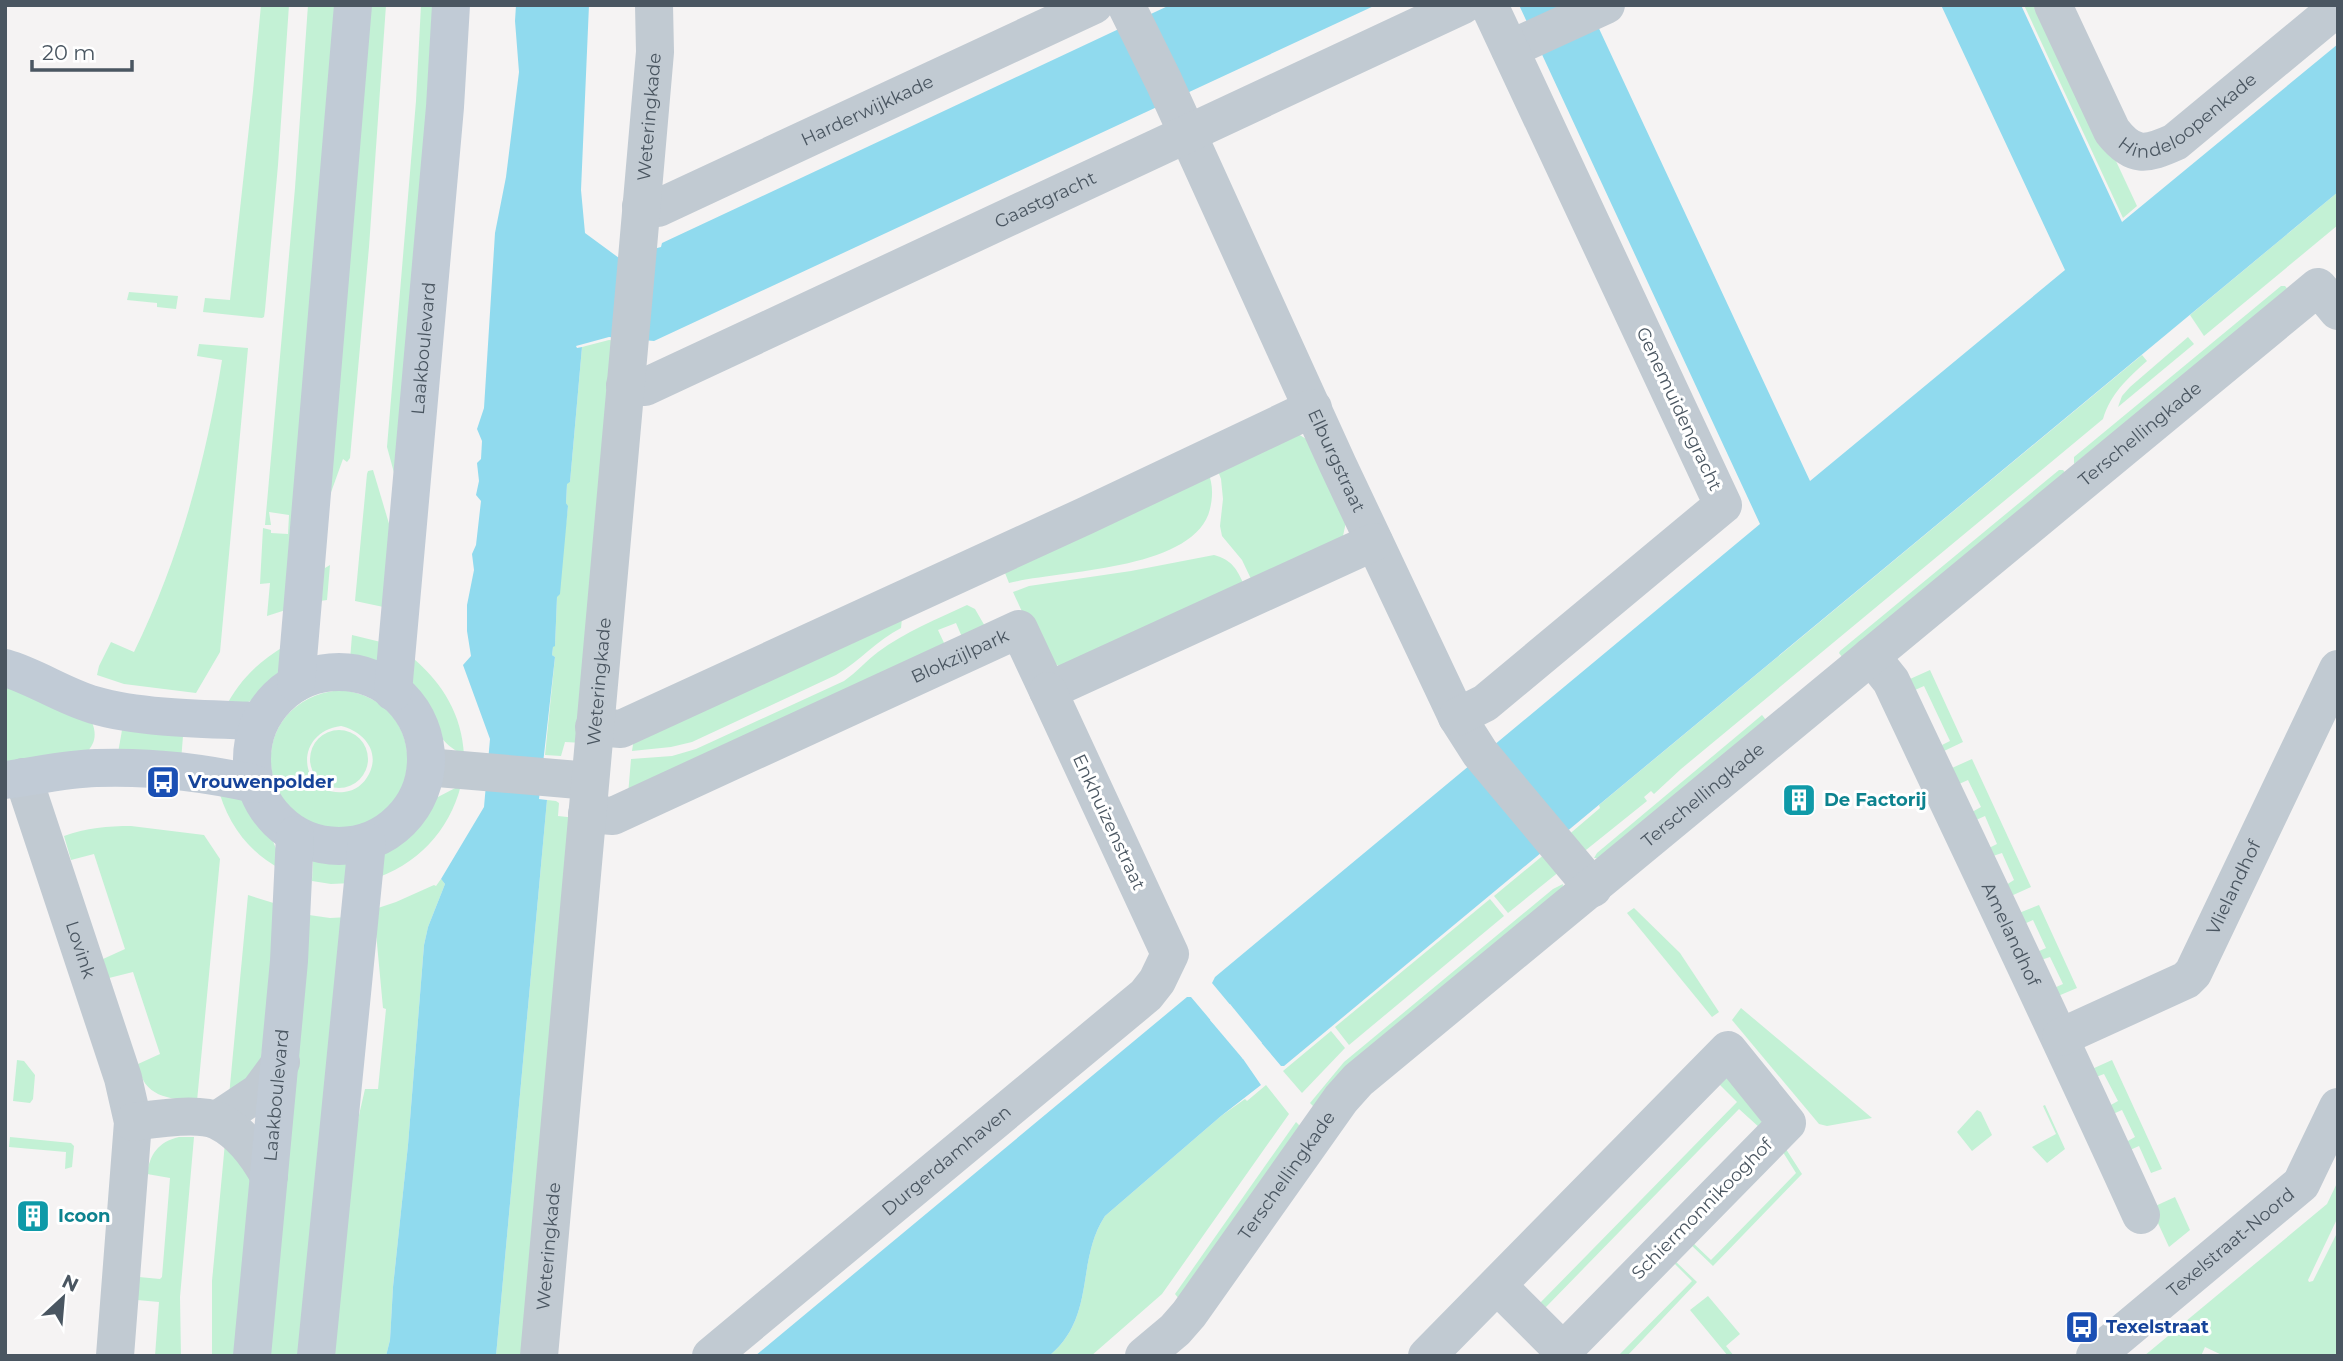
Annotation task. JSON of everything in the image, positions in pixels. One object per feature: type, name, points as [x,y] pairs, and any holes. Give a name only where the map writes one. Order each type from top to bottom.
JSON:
[{"type":"main road","points":[[296,683],[353,5]]},
{"type":"main road","name":"Laakboulevard","points":[[393,692],[445,107],[451,5]]},
{"type":"main road","points":[[5,667],[75,698],[106,708],[138,713],[260,721]]},
{"type":"main road","points":[[338,672],[369,677],[393,692],[407,705],[416,719],[423,736],[426,767],[421,790],[411,809],[398,824],[367,842],[335,847],[316,844],[295,835],[276,820],[255,784],[252,751],[260,721],[280,695],[296,683],[313,676],[338,672]]},
{"type":"main road","points":[[94,768],[108,736],[106,708]]},
{"type":"main road","points":[[14,778],[94,768],[160,768],[206,773],[255,784]]},
{"type":"main road","name":"Laakboulevard","points":[[252,1356],[281,1062],[295,835]]},
{"type":"main road","points":[[316,1356],[367,842]]},
{"type":"street","name":"Weteringkade","points":[[539,1356],[655,52],[654,5]]},
{"type":"street","name":"Harderwijkkade","points":[[641,206],[658,208],[1094,5]]},
{"type":"street","name":"Gaastgracht","points":[[625,385],[645,387],[1463,5]]},
{"type":"street","name":"Genemuidengracht","points":[[1457,717],[1485,703],[1723,505],[1521,44],[1489,5]]},
{"type":"street","name":"Hindeloopenkade","points":[[2053,5],[2112,131],[2123,145],[2134,151],[2147,152],[2175,142],[2338,7]]},
{"type":"street","points":[[1521,44],[1601,8]]},
{"type":"street","name":"Elburgstraat","points":[[1134,21],[1457,717],[1480,753],[1593,888]]},
{"type":"street","name":"Terschellingkade","points":[[1144,1356],[1175,1330],[1189,1314],[1347,1092],[1379,1063],[1871,656],[2328,299]]},
{"type":"street","points":[[594,727],[621,729],[1313,408]]},
{"type":"street","points":[[1048,691],[1374,542]]},
{"type":"street","name":"Blokzijlpark","points":[[426,767],[545,777],[588,798],[613,816],[1019,629],[1048,691]]},
{"type":"street","name":"Amelandhof","points":[[1871,656],[1891,681],[2061,1037],[2141,1215]]},
{"type":"street","name":"Vlielandhof","points":[[2061,1037],[2186,980],[2193,973],[2338,669]]},
{"type":"street","name":"Enkhuizenstraat","points":[[1048,691],[1170,954]]},
{"type":"street","name":"Lovink","points":[[14,778],[123,1078],[133,1122],[115,1356]]},
{"type":"street","name":"Durgerdamhaven","points":[[711,1356],[1146,995],[1157,981],[1170,954]]},
{"type":"street","name":"Schiermonnikooghof","points":[[1427,1356],[1497,1285],[1728,1051],[1787,1123],[1563,1351],[1497,1285]]},
{"type":"street","points":[[217,1120],[259,1092],[281,1062]]},
{"type":"street","name":"Texelstraat-Noord","points":[[2095,1356],[2301,1184],[2338,1107]]},
{"type":"street","points":[[133,1122],[176,1116],[217,1120],[250,1146],[270,1176]]},
{"type":"green space","points":[[261,5],[289,5],[278,165],[265,310],[262,318],[203,312],[205,298],[230,300]]},
{"type":"green space","points":[[308,5],[346,5],[295,607],[267,616],[270,583],[260,584],[263,528],[271,530],[271,533],[288,534],[289,515],[269,512],[271,525],[265,525],[295,188]]},
{"type":"green space","points":[[362,5],[386,5],[369,247],[350,458],[347,462],[343,459],[325,509],[325,568],[330,565],[327,600],[313,602]]},
{"type":"green space","points":[[421,5],[440,5],[396,480],[387,447],[416,101]]},
{"type":"green space","points":[[2024,5],[2043,5],[2137,206],[2123,218]]},
{"type":"green space","points":[[2338,192],[2338,225],[2204,336],[2190,315]]},
{"type":"green space","points":[[2281,286],[2285,286],[2291,293],[2074,464],[2074,457]]},
{"type":"green space","points":[[129,292],[178,296],[176,309],[157,307],[157,303],[127,300]]},
{"type":"green space","points":[[2188,337],[2194,344],[2118,407],[2122,396],[2130,387]]},
{"type":"green space","points":[[609,340],[620,341],[584,743],[565,742],[561,756],[545,755],[555,657],[552,655],[555,646],[557,597],[568,507],[567,483],[570,482],[582,347]]},
{"type":"green space","points":[[199,344],[248,348],[220,652],[196,693],[124,684],[97,675],[111,642],[134,652],[164,582],[189,509],[208,435],[222,360],[197,356]]},
{"type":"green space","points":[[2142,355],[2147,361],[2115,394],[2103,419],[1654,794],[1651,791],[1644,797],[1647,801],[1581,854],[1566,837],[1600,808],[1599,805]]},
{"type":"green space","points":[[1298,434],[1308,440],[1346,522],[1343,536],[1252,581],[1242,560],[1222,536],[1220,526],[1223,499],[1217,468]]},
{"type":"green space","points":[[373,470],[390,527],[393,609],[355,601],[367,474]]},
{"type":"green space","points":[[2059,470],[2063,470],[2069,477],[1846,662],[1840,651]]},
{"type":"green space","points":[[1208,472],[1212,490],[1210,509],[1199,529],[1179,545],[1123,564],[1009,583],[1005,573]]},
{"type":"green space","points":[[1214,555],[1233,566],[1244,585],[1059,666],[1055,664],[1024,616],[1013,592],[1029,586]]},
{"type":"green space","points":[[967,605],[975,609],[986,628],[962,637],[956,623],[938,630],[945,645],[628,795],[631,759],[672,756],[696,749],[844,681],[888,645]]},
{"type":"green space","points":[[902,618],[901,628],[836,675],[692,742],[632,751],[634,738]]},
{"type":"green space","points":[[352,635],[389,644],[378,666],[350,660]]},
{"type":"green space","points":[[286,645],[281,671],[274,686],[254,699],[224,710],[250,673]]},
{"type":"green space","points":[[414,659],[434,679],[449,701],[459,727],[464,755],[444,741],[410,686]]},
{"type":"green space","points":[[1930,670],[1963,742],[1944,751],[1942,745],[1950,741],[1924,686],[1915,690],[1910,679]]},
{"type":"green space","points":[[5,682],[92,722],[95,735],[89,750],[86,753],[5,765]]},
{"type":"green space","points":[[339,690],[370,698],[392,715],[404,738],[407,763],[402,788],[388,809],[366,823],[337,828],[310,822],[289,807],[276,786],[271,762],[274,738],[286,716],[308,699]],"holes":[[[341,726],[367,743],[373,757],[372,765],[367,778],[355,789],[344,792],[329,791],[318,785],[311,775],[307,763],[308,751],[314,740],[325,731]]]},
{"type":"green space","points":[[1762,715],[1770,725],[1598,858],[1594,858],[1597,853]]},
{"type":"green space","points":[[122,730],[183,736],[181,761],[118,753]]},
{"type":"green space","points":[[339,730],[355,735],[363,743],[368,759],[363,775],[355,783],[339,788],[323,783],[315,775],[310,759],[315,743],[323,735]]},
{"type":"green space","points":[[1972,759],[2031,887],[2011,896],[2006,885],[2014,880],[2002,853],[1993,856],[1989,848],[1997,844],[1985,816],[1976,820],[1972,812],[1981,807],[1968,780],[1959,784],[1952,768]]},
{"type":"green space","points":[[217,784],[242,797],[249,805],[271,836],[280,869],[247,844],[226,810]]},
{"type":"green space","points":[[461,785],[448,818],[429,844],[403,865],[371,880],[385,850],[408,831],[436,798]]},
{"type":"green space","points":[[547,800],[559,803],[558,816],[577,818],[529,1356],[496,1356]]},
{"type":"green space","points":[[131,826],[204,835],[220,859],[197,1101],[158,1094],[145,1083],[138,1064],[160,1054],[133,972],[109,978],[103,959],[125,949],[94,854],[71,860],[64,836],[97,828]]},
{"type":"green space","points":[[1546,853],[1560,871],[1508,913],[1494,896]]},
{"type":"green space","points":[[354,858],[352,883],[312,881],[313,859]]},
{"type":"green space","points":[[441,879],[445,884],[424,945],[390,1340],[386,1356],[325,1356],[340,1198],[365,1089],[378,1089],[386,1009],[383,1008],[376,933],[378,908],[436,886]]},
{"type":"green space","points":[[1563,884],[1562,891],[1315,1108],[1310,1103],[1344,1062],[1553,889]]},
{"type":"green space","points":[[248,895],[280,905],[260,1066],[229,1096]]},
{"type":"green space","points":[[1490,899],[1504,916],[1349,1045],[1335,1027]]},
{"type":"green space","points":[[2039,905],[2077,988],[2058,996],[2054,988],[2063,984],[2050,957],[2041,960],[2037,952],[2046,948],[2033,920],[2024,924],[2019,913]]},
{"type":"green space","points":[[1634,908],[1680,953],[1719,1012],[1712,1017],[1627,913]]},
{"type":"green space","points":[[309,915],[349,917],[307,1356],[261,1356]]},
{"type":"green space","points":[[1741,1008],[1872,1118],[1827,1126],[1819,1124],[1732,1020]]},
{"type":"green space","points":[[1331,1031],[1345,1048],[1302,1093],[1283,1071]]},
{"type":"green space","points":[[17,1060],[24,1061],[35,1075],[33,1099],[30,1103],[13,1101]]},
{"type":"green space","points":[[2112,1060],[2162,1169],[2151,1173],[2139,1146],[2130,1150],[2126,1142],[2135,1137],[2122,1110],[2113,1114],[2109,1106],[2118,1101],[2104,1074],[2096,1077],[2092,1069]]},
{"type":"green space","points":[[1726,1077],[1764,1114],[1760,1128],[1739,1109],[1545,1308],[1540,1303],[1737,1102],[1717,1082]]},
{"type":"green space","points":[[1266,1085],[1289,1114],[1162,1294],[1091,1356],[1049,1356],[1074,1324],[1090,1252],[1105,1216],[1221,1116],[1245,1099],[1247,1101]]},
{"type":"green space","points":[[2045,1105],[2065,1149],[2047,1163],[2032,1147],[2056,1134],[2043,1106]]},
{"type":"green space","points":[[1977,1110],[1981,1112],[1992,1135],[1972,1151],[1957,1132]]},
{"type":"green space","points":[[1296,1122],[1301,1127],[1179,1299],[1175,1294]]},
{"type":"green space","points":[[10,1137],[71,1143],[74,1146],[72,1167],[65,1169],[66,1152],[9,1147]]},
{"type":"green space","points":[[179,1137],[194,1137],[180,1297],[181,1356],[155,1356],[159,1302],[137,1300],[139,1277],[162,1277],[170,1178],[147,1174],[150,1160],[156,1150]]},
{"type":"green space","points":[[225,1143],[251,1176],[244,1356],[212,1356],[212,1281]]},
{"type":"green space","points":[[1784,1146],[1802,1174],[1713,1266],[1689,1243],[1691,1241],[1711,1260],[1796,1173],[1781,1149]]},
{"type":"green space","points":[[2338,1181],[2338,1217],[2308,1280],[2313,1281],[2338,1231],[2338,1356],[2224,1356],[2205,1347],[2201,1356],[2144,1356],[2327,1204]]},
{"type":"green space","points":[[2175,1197],[2190,1230],[2169,1247],[2151,1208]]},
{"type":"green space","points":[[1673,1259],[1697,1282],[1627,1356],[1618,1356],[1692,1281]]},
{"type":"green space","points":[[1708,1296],[1740,1334],[1726,1346],[1734,1356],[1728,1356],[1690,1310]]},
{"type":"water","points":[[516,5],[589,5],[581,190],[585,233],[619,258],[661,247],[662,243],[1170,5],[1376,5],[654,341],[609,337],[576,346],[582,347],[570,482],[567,484],[568,506],[560,594],[557,597],[555,646],[552,655],[555,657],[539,799],[547,800],[496,1356],[386,1356],[390,1340],[424,945],[445,884],[441,879],[484,807],[490,739],[463,665],[471,656],[467,605],[474,570],[472,554],[476,545],[481,501],[476,495],[479,481],[477,463],[481,459],[482,441],[477,429],[484,408],[495,233],[506,177],[519,72]]},
{"type":"water","points":[[1519,5],[1588,5],[1810,481],[2065,270],[1941,5],[2021,5],[2122,222],[2338,44],[2338,192],[1284,1066],[1281,1066],[1259,1040],[1241,1056],[1261,1085],[1105,1216],[1090,1252],[1074,1324],[1049,1356],[755,1356],[1187,997],[1191,997],[1213,1023],[1232,1007],[1212,983],[1215,977],[1760,524]]},
{"type":"pier","points":[[1230,1004],[1262,1043],[1243,1059],[1210,1020]]},
{"type":"place","name":"Vrouwenpolder","points":[[163,782]]},
{"type":"place","name":"De Factorij","points":[[1799,800]]},
{"type":"place","name":"Icoon","points":[[33,1216]]},
{"type":"place","name":"Texelstraat","points":[[2082,1327]]}]
